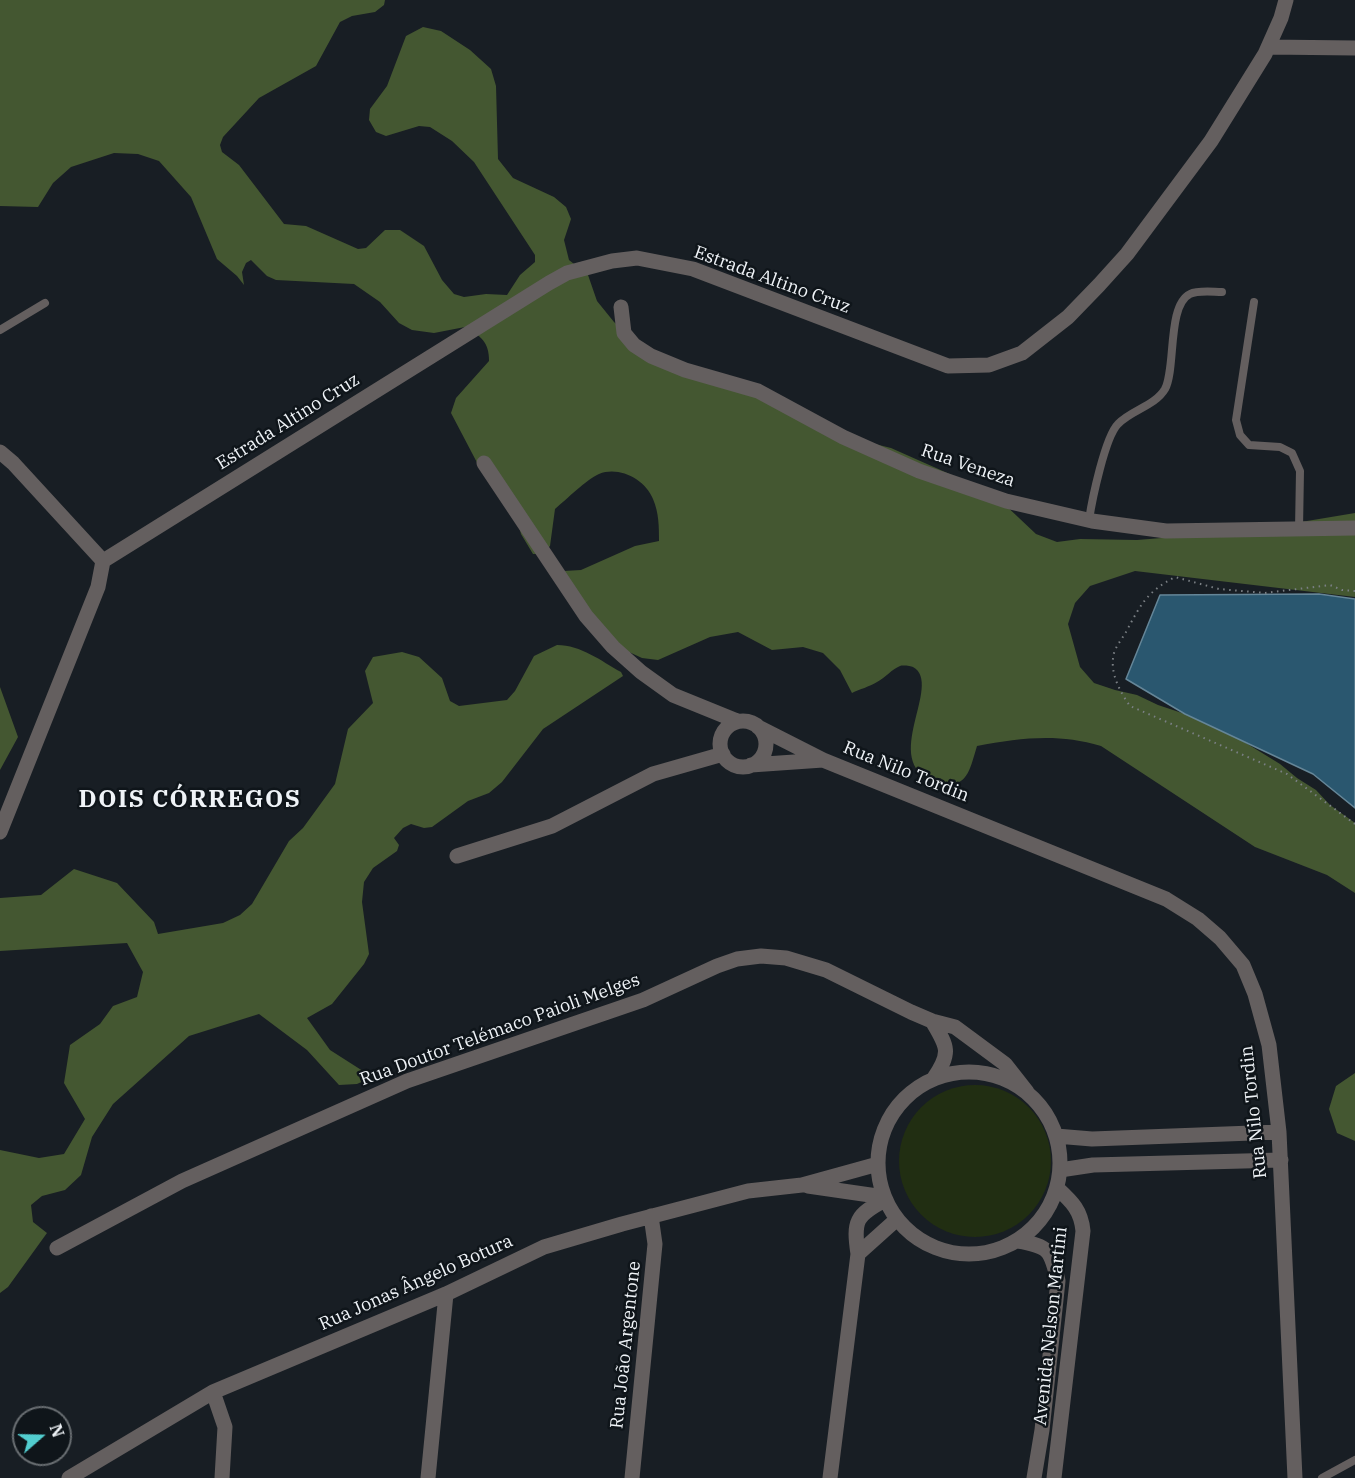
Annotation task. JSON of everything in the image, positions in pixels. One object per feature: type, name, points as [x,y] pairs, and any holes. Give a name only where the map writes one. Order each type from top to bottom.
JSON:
[{"type":"street","name":"Estrada Altino Cruz","points":[[103,561],[510,306],[567,273],[612,261],[637,258],[693,270],[948,366],[989,365],[1022,353],[1068,317],[1127,254],[1211,141],[1268,47],[1286,0]]},
{"type":"street","points":[[1268,47],[1355,48]]},
{"type":"street","name":"Rua Veneza","points":[[621,307],[624,333],[634,345],[651,356],[685,370],[758,392],[843,437],[919,471],[1006,501],[1089,520],[1166,531],[1355,528]]},
{"type":"street","points":[[0,452],[13,463],[103,561],[98,587],[0,832]]},
{"type":"street","points":[[484,463],[586,616],[613,647],[641,672],[674,695],[737,721],[745,721],[758,727],[765,740],[765,748],[763,755],[752,765],[737,766],[723,754],[721,736],[730,724],[737,721]]},
{"type":"street","name":"Rua Nilo Tordin","points":[[758,727],[823,760],[1166,898],[1198,919],[1220,938],[1242,965],[1255,994],[1269,1045],[1279,1132],[1295,1478]]},
{"type":"street","points":[[457,856],[552,826],[653,774],[723,754]]},
{"type":"street","name":"Rua Nilo Tordin","points":[[752,765],[823,760]]},
{"type":"street","name":"Rua Doutor Telémaco Paioli Melges","points":[[57,1248],[182,1181],[407,1081],[632,1004],[737,959],[761,956],[786,958],[826,970],[932,1021],[955,1027],[1005,1064],[1027,1092]]},
{"type":"street","points":[[932,1021],[946,1046],[947,1054],[944,1065],[934,1078]]},
{"type":"street","points":[[956,1072],[978,1072],[1004,1079],[1027,1092],[1044,1112],[1056,1136],[1059,1153],[1060,1170],[1057,1188],[1042,1218],[1018,1240],[994,1251],[969,1255],[943,1251],[919,1240],[897,1219],[885,1199],[880,1183],[879,1145],[886,1124],[898,1105],[914,1089],[934,1078],[956,1072]]},
{"type":"street","points":[[1056,1136],[1092,1139],[1279,1132]]},
{"type":"street","points":[[1060,1170],[1093,1165],[1281,1160]]},
{"type":"street","name":"Rua Jonas Ângelo Botura","points":[[69,1478],[213,1392],[446,1294],[544,1247],[748,1191],[802,1185],[878,1164]]},
{"type":"street","name":"Rua Jonas Ângelo Botura","points":[[802,1185],[885,1199]]},
{"type":"street","name":"Avenida Nelson Martini","points":[[1054,1478],[1083,1231],[1082,1221],[1074,1204],[1057,1188]]},
{"type":"street","points":[[830,1478],[858,1254],[855,1230],[865,1210],[885,1199]]},
{"type":"street","name":"Rua João Argentone","points":[[632,1478],[655,1244],[651,1216]]},
{"type":"street","points":[[858,1254],[897,1219]]},
{"type":"street","name":"Avenida Nelson Martini","points":[[1018,1240],[1040,1245],[1048,1250],[1054,1262],[1058,1281],[1042,1430],[1034,1478]]},
{"type":"street","points":[[428,1478],[446,1294]]},
{"type":"street","points":[[213,1392],[225,1427],[222,1478]]},
{"type":"lane","points":[[1089,520],[1099,470],[1116,425],[1156,399],[1165,388],[1181,301],[1190,293],[1222,292]]},
{"type":"lane","points":[[1254,302],[1236,420],[1240,435],[1249,445],[1280,447],[1292,453],[1300,471],[1299,528]]},
{"type":"lane","points":[[0,330],[45,303]]},
{"type":"lane","points":[[1322,1478],[1355,1460]]},
{"type":"path","points":[[1355,591],[1342,590],[1330,585],[1265,593],[1219,589],[1174,577],[1161,584],[1144,599],[1114,654],[1115,679],[1130,706],[1287,774],[1355,824]]},
{"type":"green space","points":[[0,0],[385,0],[384,5],[375,12],[352,16],[340,22],[316,66],[259,98],[223,137],[220,145],[222,152],[239,165],[284,224],[306,226],[358,249],[366,248],[385,230],[400,230],[424,246],[442,280],[454,294],[464,297],[486,294],[507,295],[520,275],[535,262],[535,255],[474,162],[452,141],[430,127],[419,126],[386,136],[376,132],[369,120],[370,109],[387,86],[406,36],[423,27],[441,31],[470,50],[491,69],[496,86],[498,159],[513,178],[554,197],[566,207],[571,219],[564,240],[569,260],[588,275],[597,301],[614,322],[640,346],[843,436],[891,448],[981,488],[1001,501],[1036,534],[1057,542],[1080,539],[1137,540],[1272,529],[1283,525],[1355,513],[1355,597],[1135,571],[1090,586],[1075,603],[1068,624],[1080,667],[1094,683],[1137,695],[1158,705],[1215,724],[1280,764],[1316,790],[1330,805],[1355,823],[1355,893],[1327,875],[1255,847],[1101,746],[1069,739],[1039,738],[977,746],[969,771],[960,782],[945,784],[934,781],[919,771],[912,758],[911,741],[922,689],[921,676],[913,667],[900,666],[874,684],[852,693],[840,670],[823,653],[803,647],[772,650],[738,632],[710,637],[658,660],[642,658],[593,632],[564,571],[581,570],[635,546],[659,541],[658,515],[655,504],[649,492],[638,480],[623,473],[599,474],[555,509],[550,546],[542,554],[533,554],[521,534],[513,502],[483,474],[451,413],[456,398],[489,361],[486,344],[476,333],[465,327],[434,333],[412,330],[399,323],[380,302],[354,284],[276,280],[267,276],[251,260],[246,263],[242,272],[244,285],[217,259],[191,197],[159,161],[138,154],[114,153],[71,167],[53,183],[38,207],[0,206]]},
{"type":"green space","points":[[557,645],[590,654],[621,672],[623,676],[543,729],[502,782],[489,793],[468,801],[432,827],[424,828],[411,824],[403,828],[394,838],[399,845],[397,851],[373,868],[364,882],[362,902],[369,954],[364,964],[332,1004],[307,1018],[330,1050],[366,1073],[368,1079],[357,1084],[339,1085],[307,1050],[259,1014],[189,1036],[113,1104],[92,1137],[81,1175],[65,1190],[42,1196],[31,1205],[33,1222],[47,1233],[8,1287],[0,1293],[0,1150],[39,1158],[64,1154],[85,1119],[64,1083],[70,1045],[100,1024],[113,1006],[137,997],[143,972],[127,943],[0,951],[0,898],[41,895],[74,869],[117,883],[154,922],[158,934],[223,923],[240,915],[252,904],[289,841],[303,828],[335,784],[348,729],[373,703],[365,671],[373,657],[402,652],[419,657],[442,678],[450,701],[459,706],[507,700],[515,691],[534,656]]},
{"type":"green space","points":[[0,687],[18,737],[0,770]]},
{"type":"green space","points":[[1355,1073],[1355,1141],[1337,1133],[1329,1109],[1336,1086]]},
{"type":"green space","points":[[975,1085],[1004,1091],[1029,1107],[1045,1132],[1051,1161],[1045,1190],[1029,1215],[1004,1231],[975,1237],[946,1231],[921,1215],[905,1190],[899,1161],[905,1132],[921,1107],[946,1091]]},
{"type":"water","points":[[1319,594],[1355,599],[1355,808],[1313,774],[1185,714],[1126,679],[1160,595]]},
{"type":"district","name":"DOIS CÓRREGOS","points":[[190,800]]}]
